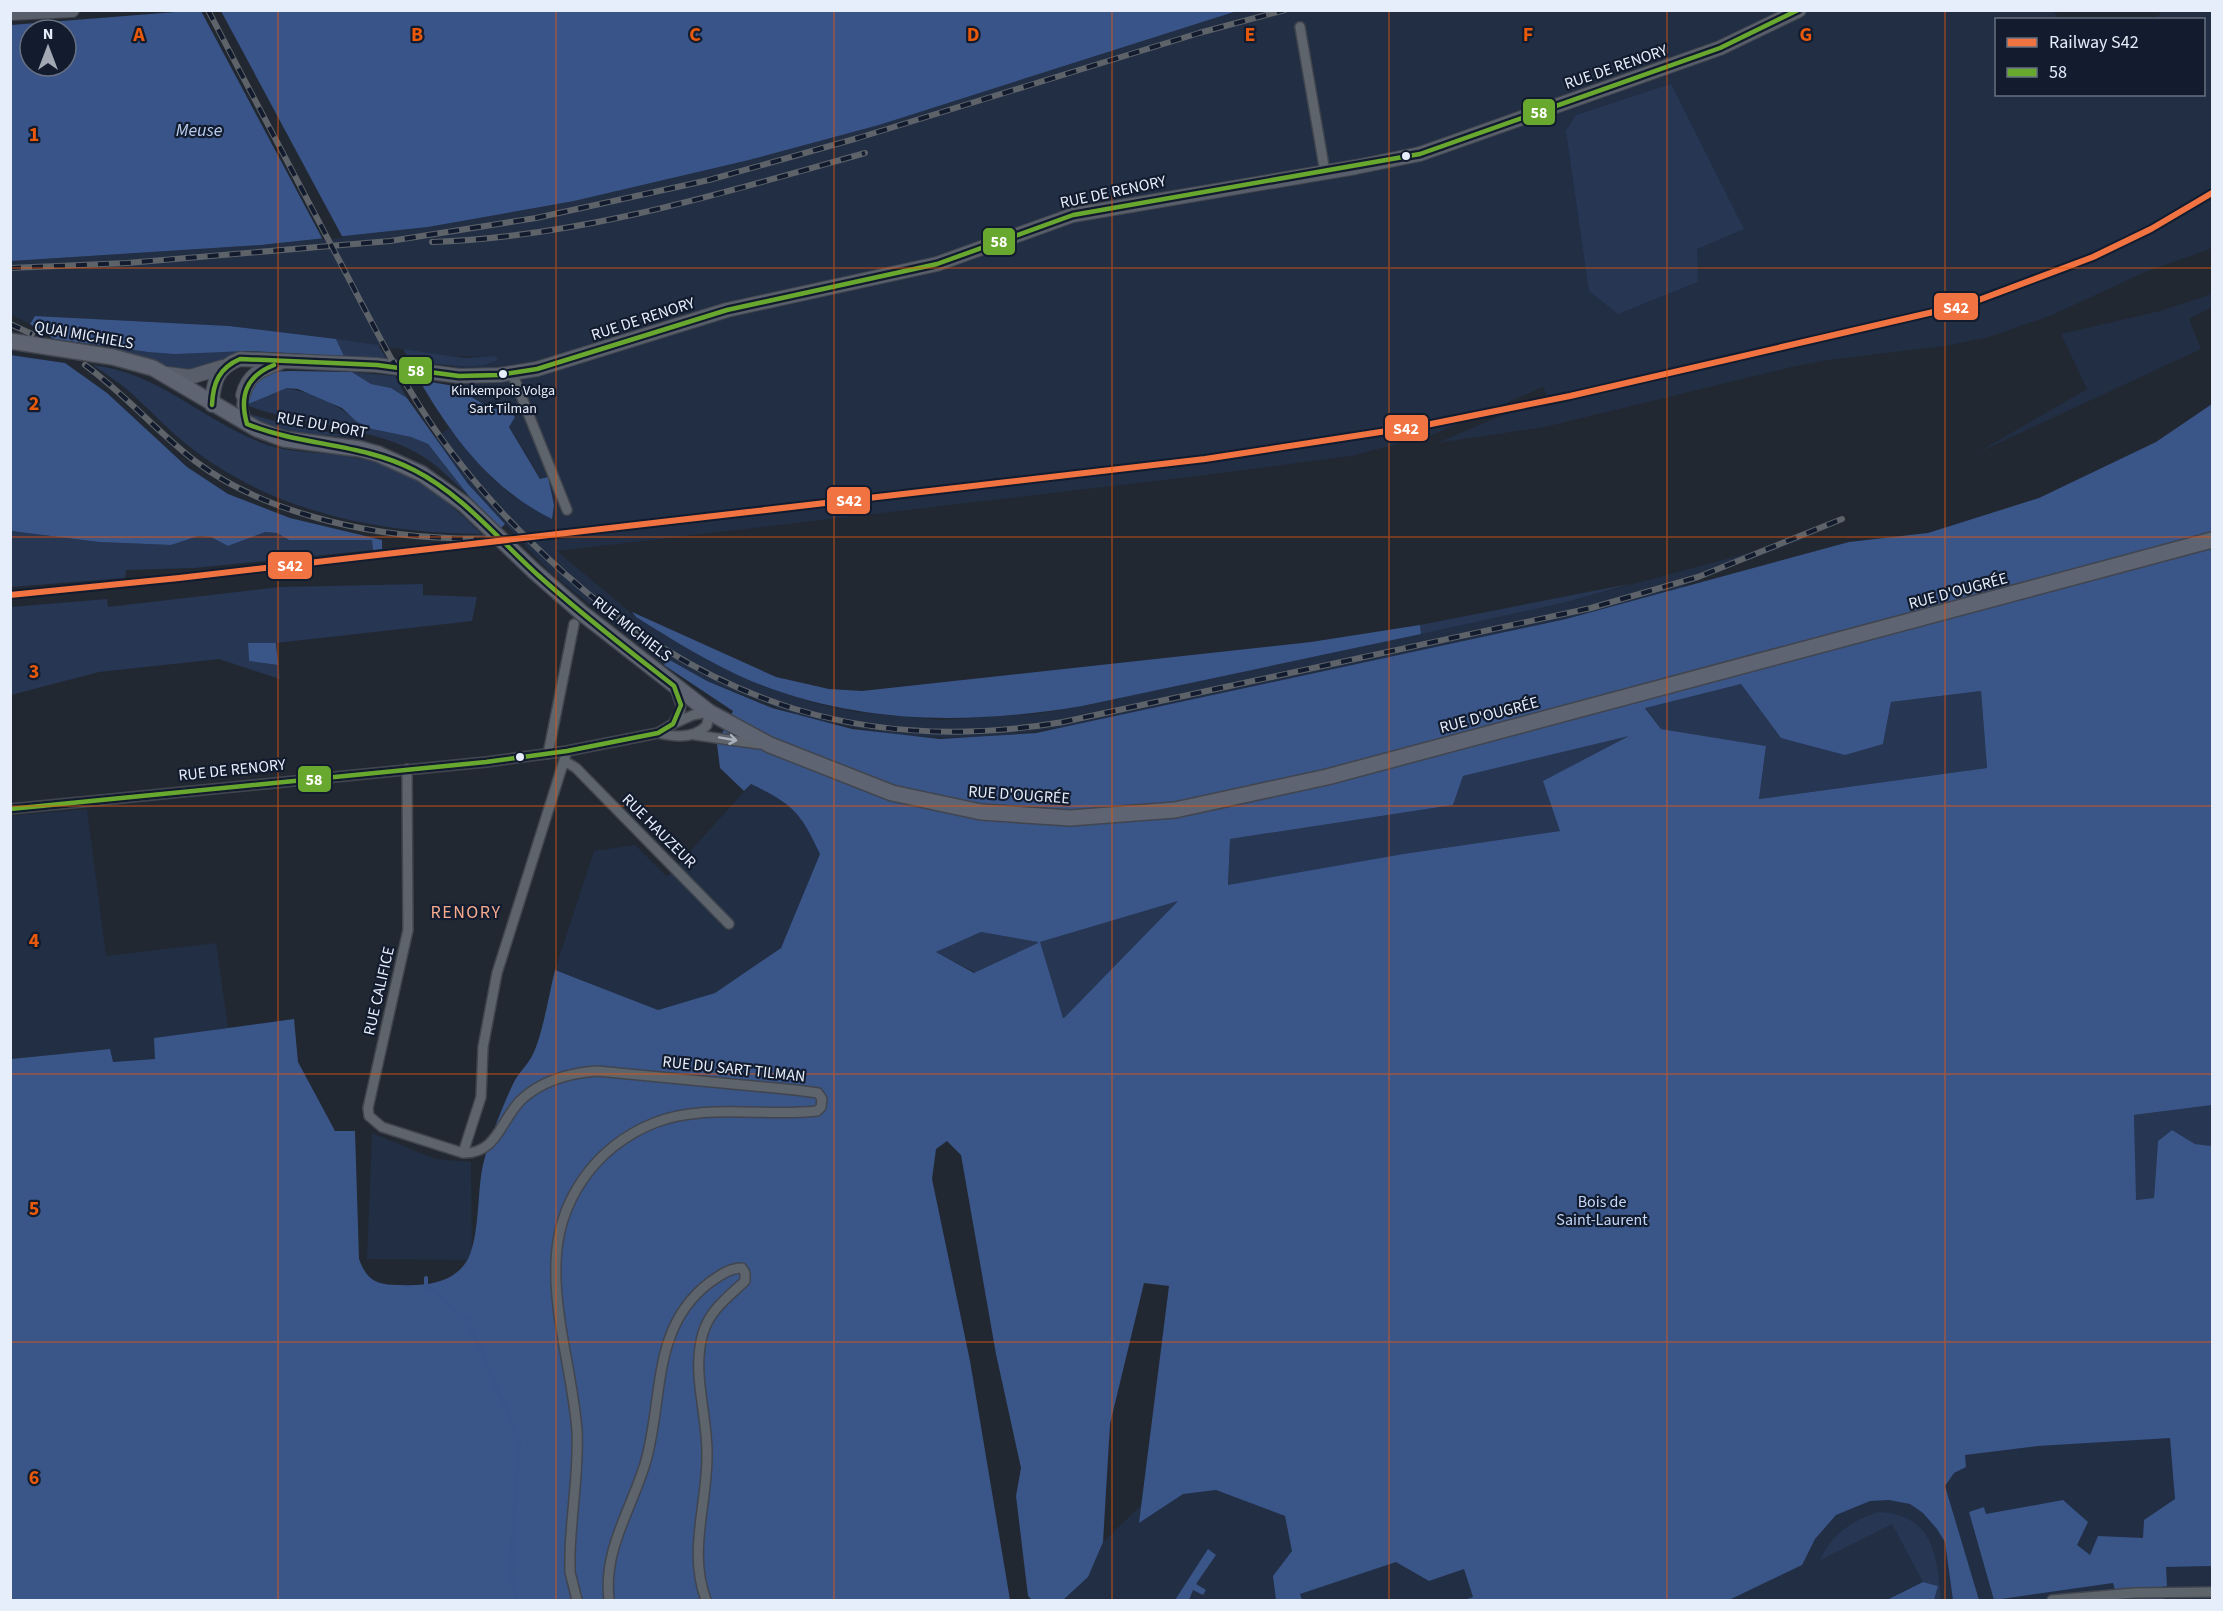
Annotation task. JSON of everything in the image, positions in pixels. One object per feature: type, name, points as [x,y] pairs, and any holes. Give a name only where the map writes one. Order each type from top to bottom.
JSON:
[{"type":"main road","name":"QUAI MICHIELS","points":[[10,341],[113,357],[166,374],[215,407]]},
{"type":"main road","name":"RUE DU PORT","points":[[215,407],[247,424],[284,439],[360,449],[378,454],[422,474],[464,504],[535,572]]},
{"type":"main road","name":"RUE D'OUGRÉE","points":[[710,712],[770,746],[892,793],[952,807],[1011,815],[1061,818],[1175,810],[1327,777],[2212,540]]},
{"type":"main road","name":"RUE MICHIELS","points":[[535,572],[651,668],[710,712]]},
{"type":"street","points":[[10,13],[72,10]]},
{"type":"street","name":"RUE DE RENORY","points":[[166,374],[190,376],[247,358],[272,358],[283,362],[377,365],[459,376],[512,373],[560,363],[727,310],[923,268],[1073,215],[1383,162],[1432,150],[1720,48],[1799,10]]},
{"type":"street","points":[[1300,27],[1325,172]]},
{"type":"street","name":"RUE DE RENORY","points":[[215,407],[233,405],[243,395],[247,383],[257,372],[283,362]]},
{"type":"street","points":[[215,407],[215,379],[223,367]]},
{"type":"street","points":[[512,373],[567,510]]},
{"type":"street","points":[[243,395],[242,405],[247,424]]},
{"type":"street","points":[[548,754],[574,624]]},
{"type":"street","points":[[673,724],[681,705],[674,686]]},
{"type":"street","points":[[687,735],[704,729],[710,719],[710,712]]},
{"type":"street","name":"RUE D'OUGRÉE","points":[[658,733],[693,715],[710,712]]},
{"type":"street","name":"RUE D'OUGRÉE","points":[[529,757],[658,733],[711,736],[770,746]]},
{"type":"street","points":[[463,1153],[481,1097],[483,1047],[497,973],[566,762],[567,751]]},
{"type":"street","name":"RUE DE RENORY","points":[[10,809],[529,757]]},
{"type":"street","name":"RUE HAUZEUR","points":[[566,762],[576,768],[729,924]]},
{"type":"street","name":"RUE CALIFICE","points":[[407,769],[408,930],[368,1108],[369,1116],[382,1127],[463,1153]]},
{"type":"street","name":"RUE DU SART TILMAN","points":[[463,1153],[477,1153],[487,1148],[509,1114],[521,1100],[540,1086],[579,1073],[597,1071],[796,1090],[818,1093],[822,1099],[821,1107],[817,1111],[710,1113],[684,1115],[655,1123],[604,1153],[584,1176],[573,1196],[560,1233],[555,1265],[577,1432],[570,1572],[577,1600]]},
{"type":"street","points":[[609,1600],[609,1569],[612,1550],[645,1466],[654,1424],[662,1358],[669,1337],[690,1300],[716,1278],[734,1268],[742,1268],[746,1273],[745,1281],[721,1302],[710,1316],[700,1344],[699,1376],[707,1457],[697,1550],[698,1570],[706,1600]]},
{"type":"street","points":[[2052,1600],[2134,1593],[2212,1592]]},
{"type":"shaded area","points":[[1237,11],[2053,11],[2058,18],[1995,18],[1995,96],[2205,96],[2205,18],[2156,18],[2163,11],[2212,11],[2212,248],[2145,272],[2052,315],[1989,337],[1945,346],[1828,360],[1791,367],[1545,427],[1437,443],[1547,396],[1543,387],[1432,435],[1351,456],[557,551],[636,617],[715,664],[749,680],[810,702],[855,712],[941,720],[1035,714],[1082,706],[1563,603],[1808,537],[1685,585],[1678,590],[1566,619],[1085,724],[983,738],[900,736],[805,718],[707,681],[669,659],[664,665],[550,572],[468,484],[434,439],[449,428],[494,480],[513,496],[552,519],[554,505],[547,477],[541,479],[509,426],[515,417],[506,408],[491,409],[454,386],[455,365],[489,364],[497,357],[452,356],[229,326],[36,316],[30,324],[11,315],[11,261],[261,245],[428,227],[574,201],[749,160],[879,125]]},
{"type":"shaded area","points":[[1671,84],[1744,229],[1697,249],[1698,282],[1618,314],[1589,291],[1566,131],[1576,115]]},
{"type":"shaded area","points":[[2212,294],[2212,307],[2189,319],[2201,349],[1975,454],[2087,389],[2061,334],[2160,311]]},
{"type":"shaded area","points":[[336,339],[378,345],[387,359],[344,356]]},
{"type":"shaded area","points":[[104,347],[148,352],[247,351],[195,370],[177,371],[135,354]]},
{"type":"shaded area","points":[[403,349],[465,358],[495,356],[498,359],[480,365],[442,365],[409,360]]},
{"type":"shaded area","points":[[93,365],[138,377],[158,386],[236,431],[268,445],[351,457],[388,467],[406,475],[438,495],[481,534],[442,533],[366,523],[291,503],[256,488],[222,469],[190,447],[126,388]]},
{"type":"shaded area","points":[[352,372],[395,376],[407,398],[391,388],[371,384]]},
{"type":"shaded area","points":[[287,388],[320,396],[372,429],[411,437],[428,444],[468,495],[434,464],[403,446],[383,438],[290,418],[246,405]]},
{"type":"shaded area","points":[[250,414],[379,444],[283,429],[260,421]]},
{"type":"shaded area","points":[[10,531],[99,542],[171,545],[198,536],[211,537],[228,546],[265,532],[277,533],[289,540],[372,540],[373,550],[195,568],[126,570],[125,578],[11,587]]},
{"type":"shaded area","points":[[1634,583],[1563,603],[1421,634],[1420,625]]},
{"type":"shaded area","points":[[423,584],[423,595],[477,597],[472,621],[276,643],[248,644],[249,661],[278,665],[280,679],[219,659],[99,672],[11,695],[11,607],[107,599],[108,607],[280,587]]},
{"type":"shaded area","points":[[1741,684],[1781,738],[1883,744],[1891,702],[1981,691],[1987,768],[1759,799],[1766,746],[1661,729],[1645,707]]},
{"type":"shaded area","points":[[1632,735],[1561,831],[1403,854],[1228,886],[1230,839],[1453,805],[1463,776]]},
{"type":"shaded area","points":[[751,784],[777,796],[802,817],[820,854],[781,948],[715,993],[658,1010],[555,970],[594,851],[635,845],[667,877]]},
{"type":"shaded area","points":[[87,809],[106,956],[216,943],[228,1028],[155,1038],[156,1059],[112,1062],[109,1049],[11,1059],[11,816]]},
{"type":"shaded area","points":[[1179,900],[1063,1019],[936,952],[981,932],[1040,942]]},
{"type":"shaded area","points":[[2212,1105],[2212,1146],[2195,1144],[2172,1130],[2158,1141],[2154,1198],[2135,1200],[2134,1115]]},
{"type":"shaded area","points":[[372,1133],[435,1159],[471,1162],[472,1260],[367,1259]]},
{"type":"shaded area","points":[[2212,1432],[2212,1600],[1648,1600],[1878,1442]]},
{"type":"shaded area","points":[[1158,1489],[1191,1493],[1216,1490],[1586,1600],[1056,1600],[1103,1542]]},
{"type":"shaded area","points":[[1878,1512],[1911,1520],[1929,1540],[1937,1568],[1941,1600],[1934,1600],[1938,1586],[1923,1582],[1892,1524],[1820,1560],[1830,1543],[1843,1530]]},
{"type":"green space","points":[[35,316],[229,326],[336,339],[344,356],[247,351],[175,354],[148,352],[54,339],[30,324]]},
{"type":"green space","points":[[10,355],[65,363],[107,393],[187,467],[228,494],[290,518],[382,540],[382,549],[373,550],[372,540],[289,540],[277,533],[265,532],[228,546],[211,537],[198,536],[171,545],[99,542],[11,531]]},
{"type":"green space","points":[[264,372],[352,372],[371,384],[391,388],[407,398],[468,484],[505,524],[501,528],[468,495],[428,444],[411,437],[372,429],[356,421],[342,408],[298,389],[287,388],[246,405],[245,394]]},
{"type":"green space","points":[[419,380],[454,386],[491,409],[506,408],[515,417],[509,427],[540,479],[548,477],[554,505],[552,519],[510,493],[475,460],[446,422]]},
{"type":"green space","name":"Bois de Saint-Laurent","points":[[2212,404],[2212,1105],[2134,1115],[2136,1200],[2154,1198],[2158,1141],[2172,1130],[2195,1144],[2212,1146],[2212,1566],[2166,1567],[2167,1586],[2162,1587],[2164,1600],[2118,1600],[2113,1583],[1994,1600],[1969,1512],[1984,1507],[1986,1514],[2063,1500],[2088,1522],[2077,1545],[2090,1555],[2098,1536],[2143,1538],[2144,1520],[2175,1499],[2170,1438],[2038,1446],[1965,1455],[1966,1467],[1954,1473],[1945,1486],[1979,1600],[1953,1600],[1945,1542],[1937,1529],[1923,1513],[1910,1504],[1889,1500],[1870,1501],[1836,1515],[1815,1539],[1802,1565],[1729,1600],[1464,1600],[1473,1597],[1464,1569],[1429,1581],[1396,1562],[1300,1594],[1302,1600],[1276,1600],[1273,1576],[1292,1551],[1285,1516],[1216,1490],[1183,1494],[1139,1523],[1169,1286],[1144,1283],[1110,1424],[1103,1542],[1088,1577],[1063,1600],[1032,1600],[1028,1596],[1016,1496],[1021,1468],[996,1354],[961,1155],[947,1141],[936,1149],[932,1179],[970,1361],[1010,1600],[11,1600],[11,1059],[110,1049],[113,1062],[155,1059],[154,1038],[294,1019],[298,1062],[335,1131],[355,1131],[359,1259],[362,1266],[369,1277],[379,1283],[392,1285],[429,1284],[455,1274],[468,1259],[475,1238],[485,1156],[513,1084],[537,1045],[555,970],[658,1010],[715,993],[781,948],[820,854],[801,819],[786,804],[751,784],[744,791],[720,768],[717,744],[733,711],[664,665],[668,659],[707,681],[772,708],[852,729],[940,739],[1036,733],[1566,619],[1849,542],[1928,533],[2039,498],[2156,442]],"holes":[[[1741,684],[1781,738],[1845,755],[1883,744],[1891,702],[1981,691],[1987,768],[1759,799],[1766,746],[1661,729],[1645,708]],[[1629,736],[1543,781],[1560,831],[1403,854],[1228,885],[1230,839],[1453,805],[1463,776]],[[1178,901],[1064,1018],[1040,942]],[[981,932],[1038,942],[974,973],[936,952]]]},
{"type":"green space","points":[[632,612],[776,677],[829,689],[862,691],[1311,642],[1420,625],[1421,634],[1082,706],[998,716],[915,717],[832,706],[751,681],[692,651],[636,617]]},
{"type":"green space","points":[[248,643],[276,643],[278,665],[249,661]]},
{"type":"green space","points":[[1208,1549],[1216,1555],[1196,1584],[1206,1590],[1203,1595],[1193,1590],[1189,1600],[1175,1600]]},
{"type":"green space","points":[[1923,1582],[1938,1586],[1934,1600],[1887,1600]]},
{"type":"water","name":"Meuse","points":[[201,10],[1237,11],[879,125],[749,160],[574,201],[428,227],[261,245],[11,261],[11,25],[18,24],[18,78],[78,78],[78,20]]},
{"type":"pier","points":[[201,11],[221,11],[343,238],[323,240]]},
{"type":"waterway","points":[[426,1278],[426,1285],[468,1321],[519,1440],[511,1573],[516,1600]]},
{"type":"railway","points":[[208,10],[386,350],[426,417],[469,474],[514,525],[547,557],[620,618],[676,656],[735,686],[795,709],[858,724],[923,731],[991,730],[1063,722],[1591,608],[1698,577],[1842,519]]},
{"type":"railway","points":[[10,268],[127,263],[390,241],[536,218],[709,180],[858,138],[1199,33],[1285,10]]},
{"type":"railway","points":[[432,242],[542,232],[651,211],[865,153]]},
{"type":"railway","points":[[10,324],[32,334]]},
{"type":"railway","points":[[85,365],[195,461],[222,479],[283,507],[349,526],[417,536],[474,539],[549,536]]},
{"type":"rail line","name":"S42","points":[[10,595],[179,578],[1205,459],[1426,425],[1570,396],[1968,304],[2093,257],[2151,229],[2212,193]]},
{"type":"transit line","name":"58","points":[[212,405],[216,383],[222,372],[240,359],[377,365],[459,376],[499,375],[537,369],[727,310],[937,264],[1073,215],[1420,154],[1720,48],[1798,10]]},
{"type":"transit line","name":"58","points":[[247,424],[244,405],[247,388],[257,375],[274,365]]},
{"type":"transit line","name":"58","points":[[10,809],[486,762],[567,751],[658,733],[673,724],[681,705],[674,686],[555,590],[465,505],[432,480],[394,461],[353,449],[289,437],[247,424]]},
{"type":"place","name":"Kinkempois Volga Sart Tilman","points":[[503,374]]},
{"type":"district","name":"RENORY","points":[[466,912]]}]
